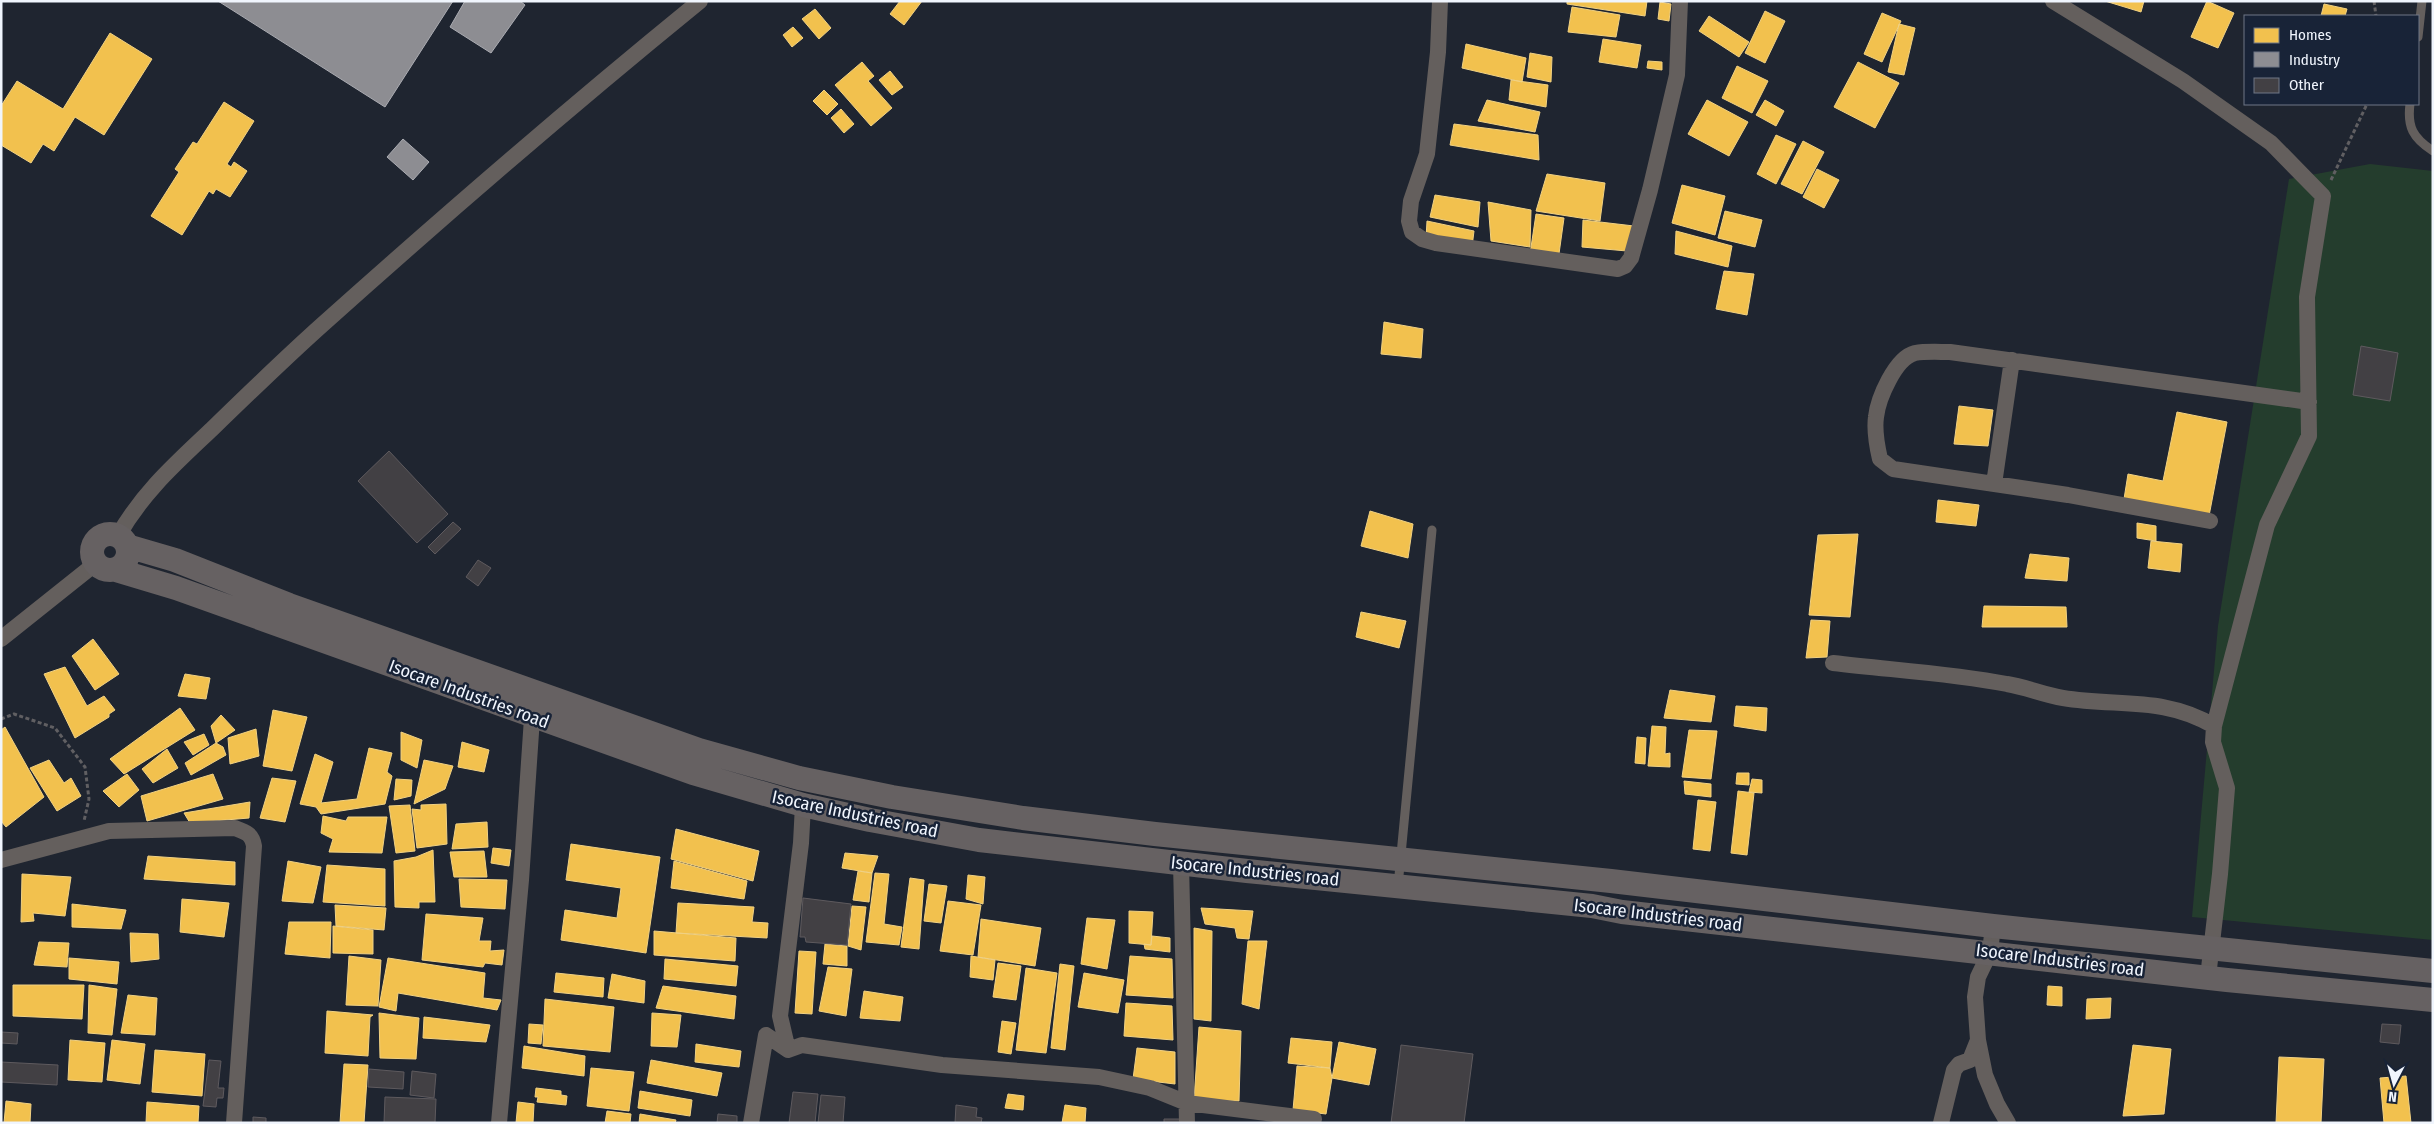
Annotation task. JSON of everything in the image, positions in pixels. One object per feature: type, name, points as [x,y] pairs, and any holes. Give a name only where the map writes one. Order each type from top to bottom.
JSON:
[{"type":"street","points":[[122,541],[133,509],[154,484],[281,362],[462,200],[609,75],[700,1]]},
{"type":"street","points":[[1440,1],[1438,52],[1427,154],[1411,201],[1409,221],[1412,232],[1422,239],[1436,243],[1618,269],[1625,266],[1631,258],[1650,190],[1677,75],[1680,1]]},
{"type":"street","points":[[2052,1],[2183,81],[2271,143],[2323,196],[2307,297],[2309,436],[2267,524],[2214,726],[2213,742],[2226,788],[2220,874],[2208,977]]},
{"type":"street","points":[[2210,522],[1994,484],[1893,469],[1880,459],[1876,443],[1876,416],[1888,380],[1898,365],[1913,353],[1950,352],[2309,402]]},
{"type":"street","points":[[1994,484],[2012,360]]},
{"type":"street","points":[[1,639],[105,567],[125,563],[128,552],[122,541],[107,534],[95,543],[92,553],[105,567]]},
{"type":"street","name":"Isocare Industries road","points":[[122,541],[288,605],[699,750],[799,778],[892,797],[1023,818],[1292,849],[1611,881],[1993,926],[2433,971]]},
{"type":"street","name":"Isocare Industries road","points":[[105,567],[176,588],[532,718],[692,774],[803,805],[870,820],[979,840],[2208,977],[2433,1000]]},
{"type":"street","points":[[1833,663],[2008,684],[2061,698],[2095,702],[2155,704],[2195,714],[2214,726]]},
{"type":"street","points":[[499,1123],[521,880],[532,718]]},
{"type":"street","points":[[788,1050],[780,1016],[803,805]]},
{"type":"street","points":[[1,860],[109,831],[235,828],[246,832],[253,838],[254,846],[234,1123]]},
{"type":"street","points":[[1181,863],[1187,1123]]},
{"type":"street","points":[[1993,926],[1990,952],[1978,977],[1975,997],[1978,1040],[1985,1075],[1997,1104],[2008,1123]]},
{"type":"street","points":[[751,1123],[766,1035],[788,1050]]},
{"type":"street","points":[[1940,1123],[1954,1070],[1958,1064],[1970,1060],[1978,1040]]},
{"type":"street","points":[[788,1050],[802,1045],[942,1065],[1099,1077],[1150,1088],[1186,1103],[1314,1119]]},
{"type":"lane","points":[[2419,28],[2422,1]]},
{"type":"lane","points":[[2410,105],[2408,119],[2413,132],[2420,143],[2433,151]]},
{"type":"lane","points":[[1398,886],[1432,530]]},
{"type":"path","points":[[2374,1],[2376,15]]},
{"type":"path","points":[[2323,196],[2367,105]]},
{"type":"path","points":[[1,719],[14,714],[55,728],[85,768],[89,799],[80,839]]},
{"type":"green space","points":[[2370,164],[2433,171],[2433,940],[2192,917],[2218,626],[2289,179]]},
{"type":"building: Homes","points":[[900,1],[922,1],[904,25],[890,14]]},
{"type":"building: Homes","points":[[1567,1],[1647,1],[1645,16],[1567,4]]},
{"type":"building: Homes","points":[[2105,1],[2144,1],[2141,12]]},
{"type":"building: Homes","points":[[2207,1],[2234,13],[2218,48],[2191,37]]},
{"type":"building: Homes","points":[[1660,2],[1671,4],[1669,21],[1658,19]]},
{"type":"building: Homes","points":[[2324,4],[2347,9],[2345,15],[2321,15]]},
{"type":"building: Homes","points":[[1572,7],[1620,15],[1616,37],[1568,32]]},
{"type":"building: Homes","points":[[815,9],[831,28],[819,39],[802,19]]},
{"type":"building: Homes","points":[[1765,11],[1785,21],[1765,63],[1745,53]]},
{"type":"building: Homes","points":[[1882,13],[1901,21],[1882,62],[1864,54]]},
{"type":"building: Homes","points":[[1709,16],[1749,42],[1739,57],[1699,31]]},
{"type":"building: Homes","points":[[1899,24],[1915,28],[1904,75],[1888,72]]},
{"type":"building: Homes","points":[[793,27],[803,38],[792,47],[783,35]]},
{"type":"building: Homes","points":[[110,33],[152,59],[104,135],[75,117],[54,151],[43,144],[31,163],[1,145],[1,106],[17,81],[63,109]]},
{"type":"building: Homes","points":[[1603,39],[1641,45],[1637,68],[1599,62]]},
{"type":"building: Homes","points":[[1466,44],[1526,58],[1522,82],[1462,68]]},
{"type":"building: Homes","points":[[1530,53],[1552,57],[1551,82],[1527,77]]},
{"type":"building: Homes","points":[[1648,61],[1662,62],[1662,70],[1647,68]]},
{"type":"building: Homes","points":[[862,62],[874,76],[868,81],[892,108],[871,126],[835,85]]},
{"type":"building: Homes","points":[[1858,62],[1899,83],[1875,128],[1834,107]]},
{"type":"building: Homes","points":[[1737,66],[1768,81],[1752,113],[1722,98]]},
{"type":"building: Homes","points":[[890,71],[903,87],[892,95],[879,80]]},
{"type":"building: Homes","points":[[1511,80],[1548,85],[1546,107],[1509,100]]},
{"type":"building: Homes","points":[[824,90],[838,104],[827,115],[813,101]]},
{"type":"building: Homes","points":[[1487,100],[1540,112],[1535,132],[1478,121]]},
{"type":"building: Homes","points":[[1707,100],[1748,122],[1729,156],[1688,134]]},
{"type":"building: Homes","points":[[1765,100],[1784,111],[1776,126],[1756,115]]},
{"type":"building: Homes","points":[[224,102],[254,121],[227,164],[231,167],[234,162],[247,171],[230,197],[216,189],[213,194],[209,191],[182,235],[151,216],[179,172],[175,169],[193,142],[197,144]]},
{"type":"building: Homes","points":[[841,109],[854,124],[844,133],[831,118]]},
{"type":"building: Homes","points":[[1454,124],[1538,135],[1539,160],[1450,145]]},
{"type":"building: Homes","points":[[1776,135],[1796,144],[1776,184],[1757,174]]},
{"type":"building: Homes","points":[[1803,141],[1824,152],[1802,194],[1781,184]]},
{"type":"building: Homes","points":[[1817,169],[1839,180],[1824,208],[1803,197]]},
{"type":"building: Homes","points":[[1547,174],[1605,183],[1600,221],[1536,211]]},
{"type":"building: Homes","points":[[1682,185],[1725,196],[1715,235],[1672,223]]},
{"type":"building: Homes","points":[[1435,195],[1480,202],[1478,227],[1430,217]]},
{"type":"building: Homes","points":[[1488,202],[1531,210],[1530,247],[1491,241]]},
{"type":"building: Homes","points":[[1725,211],[1762,220],[1755,247],[1718,238]]},
{"type":"building: Homes","points":[[1536,214],[1564,218],[1558,261],[1530,254]]},
{"type":"building: Homes","points":[[1583,220],[1634,226],[1627,251],[1582,247]]},
{"type":"building: Homes","points":[[1427,221],[1474,231],[1472,247],[1426,238]]},
{"type":"building: Homes","points":[[1676,231],[1732,246],[1728,267],[1675,254]]},
{"type":"building: Homes","points":[[1724,271],[1754,274],[1747,315],[1716,309]]},
{"type":"building: Homes","points":[[1384,322],[1423,329],[1421,358],[1381,354]]},
{"type":"building: Homes","points":[[1959,406],[1993,410],[1988,446],[1954,444]]},
{"type":"building: Homes","points":[[2177,412],[2227,422],[2209,516],[2124,499],[2128,474],[2163,481]]},
{"type":"building: Homes","points":[[1938,500],[1979,505],[1976,526],[1936,522]]},
{"type":"building: Homes","points":[[1370,511],[1413,524],[1408,558],[1361,546]]},
{"type":"building: Homes","points":[[2137,523],[2156,526],[2156,541],[2137,538]]},
{"type":"building: Homes","points":[[1858,534],[1850,617],[1809,615],[1818,535]]},
{"type":"building: Homes","points":[[2151,541],[2182,544],[2180,572],[2148,568]]},
{"type":"building: Homes","points":[[2030,554],[2069,558],[2067,581],[2025,578]]},
{"type":"building: Homes","points":[[1984,606],[2066,607],[2067,627],[1982,627]]},
{"type":"building: Homes","points":[[1361,612],[1406,621],[1399,648],[1356,637]]},
{"type":"building: Homes","points":[[1811,620],[1830,621],[1827,657],[1806,658]]},
{"type":"building: Homes","points":[[93,639],[119,674],[95,690],[72,656]]},
{"type":"building: Homes","points":[[65,667],[87,706],[104,696],[115,710],[109,714],[109,717],[75,738],[44,674]]},
{"type":"building: Homes","points":[[185,674],[210,678],[206,699],[178,696]]},
{"type":"building: Homes","points":[[1670,690],[1715,696],[1711,722],[1664,718]]},
{"type":"building: Homes","points":[[1736,706],[1767,708],[1766,731],[1734,726]]},
{"type":"building: Homes","points":[[180,708],[195,730],[124,774],[110,759]]},
{"type":"building: Homes","points":[[273,710],[307,717],[292,771],[263,766]]},
{"type":"building: Homes","points":[[221,715],[235,730],[216,743],[211,726]]},
{"type":"building: Homes","points":[[1652,726],[1666,727],[1665,754],[1670,753],[1670,767],[1648,766]]},
{"type":"building: Homes","points":[[5,727],[44,797],[6,827],[1,821],[1,730]]},
{"type":"building: Homes","points":[[256,729],[259,756],[230,764],[228,738]]},
{"type":"building: Homes","points":[[1689,730],[1717,731],[1711,779],[1682,777]]},
{"type":"building: Homes","points":[[401,732],[422,740],[417,768],[401,760]]},
{"type":"building: Homes","points":[[204,734],[209,745],[193,755],[184,742]]},
{"type":"building: Homes","points":[[1637,737],[1646,738],[1645,764],[1635,763]]},
{"type":"building: Homes","points":[[462,742],[489,750],[484,772],[458,767]]},
{"type":"building: Homes","points":[[216,743],[223,747],[226,755],[191,775],[185,763]]},
{"type":"building: Homes","points":[[369,748],[392,753],[387,772],[392,776],[385,804],[321,814],[316,807],[300,804],[315,754],[333,762],[321,803],[357,799]]},
{"type":"building: Homes","points":[[167,749],[178,768],[153,783],[142,769]]},
{"type":"building: Homes","points":[[49,760],[64,783],[71,778],[81,796],[57,811],[30,768]]},
{"type":"building: Homes","points":[[424,760],[453,766],[445,789],[414,804]]},
{"type":"building: Homes","points":[[1737,773],[1749,773],[1749,785],[1736,784]]},
{"type":"building: Homes","points":[[127,774],[139,790],[119,807],[103,791]]},
{"type":"building: Homes","points":[[213,774],[223,799],[147,821],[141,796]]},
{"type":"building: Homes","points":[[272,778],[296,781],[285,822],[260,818]]},
{"type":"building: Homes","points":[[396,779],[412,780],[411,796],[394,800]]},
{"type":"building: Homes","points":[[1752,779],[1762,780],[1762,793],[1749,792]]},
{"type":"building: Homes","points":[[1684,781],[1711,784],[1711,797],[1685,794]]},
{"type":"building: Homes","points":[[1738,791],[1754,793],[1747,855],[1731,853]]},
{"type":"building: Homes","points":[[1698,800],[1716,802],[1710,851],[1693,849]]},
{"type":"building: Homes","points":[[250,802],[249,818],[190,823],[184,813]]},
{"type":"building: Homes","points":[[446,804],[447,844],[417,848],[412,809],[421,810],[421,805]]},
{"type":"building: Homes","points":[[410,805],[415,851],[396,853],[389,806]]},
{"type":"building: Homes","points":[[323,816],[346,821],[348,817],[387,817],[382,853],[329,852],[333,839],[321,833]]},
{"type":"building: Homes","points":[[487,822],[488,847],[452,849],[456,824]]},
{"type":"building: Homes","points":[[676,829],[759,851],[753,881],[671,859]]},
{"type":"building: Homes","points":[[571,844],[660,857],[646,953],[561,940],[565,910],[617,918],[621,888],[566,880]]},
{"type":"building: Homes","points":[[493,848],[511,850],[509,866],[491,863]]},
{"type":"building: Homes","points":[[433,850],[435,902],[419,902],[419,908],[395,907],[394,861],[416,857]]},
{"type":"building: Homes","points":[[484,851],[487,877],[454,877],[450,852]]},
{"type":"building: Homes","points":[[845,853],[878,856],[872,873],[842,868]]},
{"type":"building: Homes","points":[[148,856],[235,862],[235,885],[144,879]]},
{"type":"building: Homes","points":[[288,861],[321,867],[313,903],[282,901]]},
{"type":"building: Homes","points":[[674,861],[747,881],[744,899],[671,888]]},
{"type":"building: Homes","points":[[327,865],[385,869],[385,906],[323,902]]},
{"type":"building: Homes","points":[[858,871],[872,873],[869,902],[853,900]]},
{"type":"building: Homes","points":[[875,873],[889,874],[884,924],[902,927],[899,945],[866,942]]},
{"type":"building: Homes","points":[[22,874],[71,877],[65,916],[33,913],[34,921],[21,922]]},
{"type":"building: Homes","points":[[968,875],[985,877],[983,904],[966,899]]},
{"type":"building: Homes","points":[[910,878],[924,880],[919,949],[901,947]]},
{"type":"building: Homes","points":[[459,879],[507,880],[505,909],[461,907]]},
{"type":"building: Homes","points":[[929,884],[947,886],[941,923],[924,921]]},
{"type":"building: Homes","points":[[182,899],[229,903],[224,937],[180,932]]},
{"type":"building: Homes","points":[[948,901],[981,905],[973,955],[940,951]]},
{"type":"building: Homes","points":[[678,903],[754,907],[752,922],[768,923],[767,938],[676,933]]},
{"type":"building: Homes","points":[[72,904],[126,910],[121,929],[72,927]]},
{"type":"building: Homes","points":[[335,905],[386,908],[384,930],[336,926]]},
{"type":"building: Homes","points":[[852,906],[866,907],[861,950],[848,946]]},
{"type":"building: Homes","points":[[1201,908],[1253,911],[1249,939],[1237,938],[1235,928],[1205,924]]},
{"type":"building: Homes","points":[[1129,911],[1153,912],[1151,945],[1129,943]]},
{"type":"building: Homes","points":[[426,914],[483,918],[479,941],[491,941],[490,951],[504,950],[502,965],[485,963],[483,967],[422,960]]},
{"type":"building: Homes","points":[[1087,918],[1115,920],[1107,969],[1081,964]]},
{"type":"building: Homes","points":[[981,919],[1041,928],[1035,966],[978,957]]},
{"type":"building: Homes","points":[[289,922],[331,922],[330,958],[285,954]]},
{"type":"building: Homes","points":[[333,926],[373,930],[373,954],[333,953]]},
{"type":"building: Homes","points":[[1194,928],[1212,931],[1211,1021],[1194,1019]]},
{"type":"building: Homes","points":[[654,931],[736,938],[735,961],[654,955]]},
{"type":"building: Homes","points":[[130,933],[158,934],[159,959],[131,962]]},
{"type":"building: Homes","points":[[1152,936],[1170,938],[1170,952],[1145,949],[1144,944],[1151,945]]},
{"type":"building: Homes","points":[[1248,941],[1267,941],[1259,1009],[1242,1004]]},
{"type":"building: Homes","points":[[39,942],[69,943],[67,967],[34,965]]},
{"type":"building: Homes","points":[[825,944],[847,946],[847,966],[823,964]]},
{"type":"building: Homes","points":[[799,951],[816,952],[812,1014],[795,1013]]},
{"type":"building: Homes","points":[[349,956],[381,960],[378,1006],[346,1005]]},
{"type":"building: Homes","points":[[971,956],[995,960],[993,980],[970,977]]},
{"type":"building: Homes","points":[[1130,956],[1172,959],[1173,998],[1126,995]]},
{"type":"building: Homes","points":[[69,958],[119,962],[117,984],[69,979]]},
{"type":"building: Homes","points":[[388,958],[485,973],[483,998],[501,1000],[497,1010],[398,993],[396,1011],[379,1007]]},
{"type":"building: Homes","points":[[665,959],[738,966],[736,986],[664,979]]},
{"type":"building: Homes","points":[[998,963],[1021,966],[1016,1000],[993,997]]},
{"type":"building: Homes","points":[[1060,964],[1074,966],[1065,1050],[1051,1048]]},
{"type":"building: Homes","points":[[828,967],[852,969],[846,1016],[819,1011]]},
{"type":"building: Homes","points":[[1026,968],[1057,973],[1046,1053],[1016,1050]]},
{"type":"building: Homes","points":[[556,973],[604,978],[603,997],[554,992]]},
{"type":"building: Homes","points":[[1084,973],[1124,980],[1118,1013],[1078,1007]]},
{"type":"building: Homes","points":[[612,974],[645,981],[644,1003],[608,998]]},
{"type":"building: Homes","points":[[13,985],[84,985],[82,1019],[13,1016]]},
{"type":"building: Homes","points":[[89,985],[117,989],[112,1035],[88,1033]]},
{"type":"building: Homes","points":[[663,986],[736,996],[734,1019],[656,1008]]},
{"type":"building: Homes","points":[[2048,986],[2062,987],[2062,1006],[2047,1005]]},
{"type":"building: Homes","points":[[864,991],[903,997],[900,1021],[860,1018]]},
{"type":"building: Homes","points":[[128,995],[157,998],[155,1035],[121,1033]]},
{"type":"building: Homes","points":[[2111,998],[2110,1018],[2086,1019],[2087,999]]},
{"type":"building: Homes","points":[[545,999],[614,1007],[610,1052],[543,1046]]},
{"type":"building: Homes","points":[[1126,1003],[1172,1006],[1173,1040],[1124,1036]]},
{"type":"building: Homes","points":[[327,1011],[373,1015],[370,1017],[368,1056],[325,1053]]},
{"type":"building: Homes","points":[[379,1013],[419,1018],[416,1059],[380,1058]]},
{"type":"building: Homes","points":[[652,1013],[681,1015],[677,1047],[651,1046]]},
{"type":"building: Homes","points":[[424,1017],[490,1025],[486,1042],[423,1038]]},
{"type":"building: Homes","points":[[1002,1021],[1016,1023],[1011,1054],[998,1052]]},
{"type":"building: Homes","points":[[529,1024],[543,1025],[541,1044],[528,1043]]},
{"type":"building: Homes","points":[[1199,1027],[1241,1031],[1239,1101],[1194,1100]]},
{"type":"building: Homes","points":[[1291,1038],[1332,1042],[1330,1068],[1288,1063]]},
{"type":"building: Homes","points":[[70,1040],[105,1043],[102,1082],[68,1080]]},
{"type":"building: Homes","points":[[112,1040],[145,1044],[140,1084],[107,1080]]},
{"type":"building: Homes","points":[[1339,1042],[1376,1049],[1369,1085],[1332,1078]]},
{"type":"building: Homes","points":[[696,1044],[741,1051],[739,1067],[695,1062]]},
{"type":"building: Homes","points":[[2133,1045],[2171,1049],[2164,1114],[2123,1116]]},
{"type":"building: Homes","points":[[524,1046],[585,1056],[584,1076],[522,1068]]},
{"type":"building: Homes","points":[[1137,1048],[1175,1052],[1175,1084],[1133,1079]]},
{"type":"building: Homes","points":[[155,1050],[205,1054],[202,1096],[152,1092]]},
{"type":"building: Homes","points":[[2279,1057],[2324,1059],[2321,1123],[2276,1123]]},
{"type":"building: Homes","points":[[651,1060],[722,1073],[717,1096],[647,1083]]},
{"type":"building: Homes","points":[[344,1064],[368,1065],[364,1123],[340,1123]]},
{"type":"building: Homes","points":[[1297,1066],[1330,1068],[1332,1078],[1326,1114],[1293,1110]]},
{"type":"building: Homes","points":[[591,1068],[634,1072],[629,1111],[587,1106]]},
{"type":"building: Homes","points":[[2406,1076],[2411,1123],[2384,1123],[2380,1078]]},
{"type":"building: Homes","points":[[536,1088],[561,1091],[561,1095],[567,1096],[566,1105],[537,1102],[538,1097],[535,1097]]},
{"type":"building: Homes","points":[[640,1091],[692,1100],[690,1116],[638,1108]]},
{"type":"building: Homes","points":[[1008,1094],[1024,1096],[1023,1110],[1005,1108]]},
{"type":"building: Homes","points":[[6,1101],[31,1104],[30,1123],[4,1123]]},
{"type":"building: Homes","points":[[147,1102],[199,1106],[198,1123],[146,1123]]},
{"type":"building: Homes","points":[[518,1102],[534,1104],[533,1123],[516,1123]]},
{"type":"building: Homes","points":[[1065,1105],[1086,1108],[1085,1123],[1062,1123]]},
{"type":"building: Homes","points":[[607,1111],[631,1114],[630,1123],[605,1123]]},
{"type":"building: Homes","points":[[640,1114],[676,1120],[675,1123],[639,1123]]},
{"type":"building: Industry","points":[[218,1],[453,1],[385,107]]},
{"type":"building: Industry","points":[[465,1],[520,1],[525,5],[491,53],[450,27]]},
{"type":"building: Industry","points":[[403,139],[429,162],[413,180],[387,157]]},
{"type":"building: Other","points":[[2361,346],[2398,353],[2390,401],[2353,395]]},
{"type":"building: Other","points":[[389,451],[448,514],[417,543],[358,481]]},
{"type":"building: Other","points":[[453,522],[461,529],[435,554],[428,547]]},
{"type":"building: Other","points":[[478,560],[491,568],[478,586],[466,577]]},
{"type":"building: Other","points":[[803,898],[851,904],[847,945],[806,942],[805,937],[800,937]]},
{"type":"building: Other","points":[[2382,1024],[2401,1025],[2399,1044],[2380,1042]]},
{"type":"building: Other","points":[[1,1032],[18,1033],[17,1044],[1,1043]]},
{"type":"building: Other","points":[[1401,1045],[1473,1054],[1464,1123],[1391,1123]]},
{"type":"building: Other","points":[[209,1060],[221,1061],[218,1088],[224,1088],[223,1098],[217,1098],[216,1107],[203,1106]]},
{"type":"building: Other","points":[[1,1062],[58,1065],[57,1085],[1,1082]]},
{"type":"building: Other","points":[[369,1069],[404,1072],[403,1089],[368,1087]]},
{"type":"building: Other","points":[[412,1071],[436,1074],[434,1098],[410,1095]]},
{"type":"building: Other","points":[[793,1092],[818,1094],[815,1123],[789,1123]]},
{"type":"building: Other","points":[[821,1095],[845,1097],[843,1123],[818,1123]]},
{"type":"building: Other","points":[[385,1097],[436,1099],[435,1123],[384,1123]]},
{"type":"building: Other","points":[[956,1105],[977,1108],[976,1117],[982,1118],[981,1123],[955,1123]]},
{"type":"building: Other","points":[[718,1114],[737,1116],[737,1123],[717,1123]]},
{"type":"building: Other","points":[[253,1117],[266,1118],[266,1123],[253,1123]]},
{"type":"building: Other","points":[[1164,1119],[1183,1119],[1183,1123],[1164,1123]]}]
